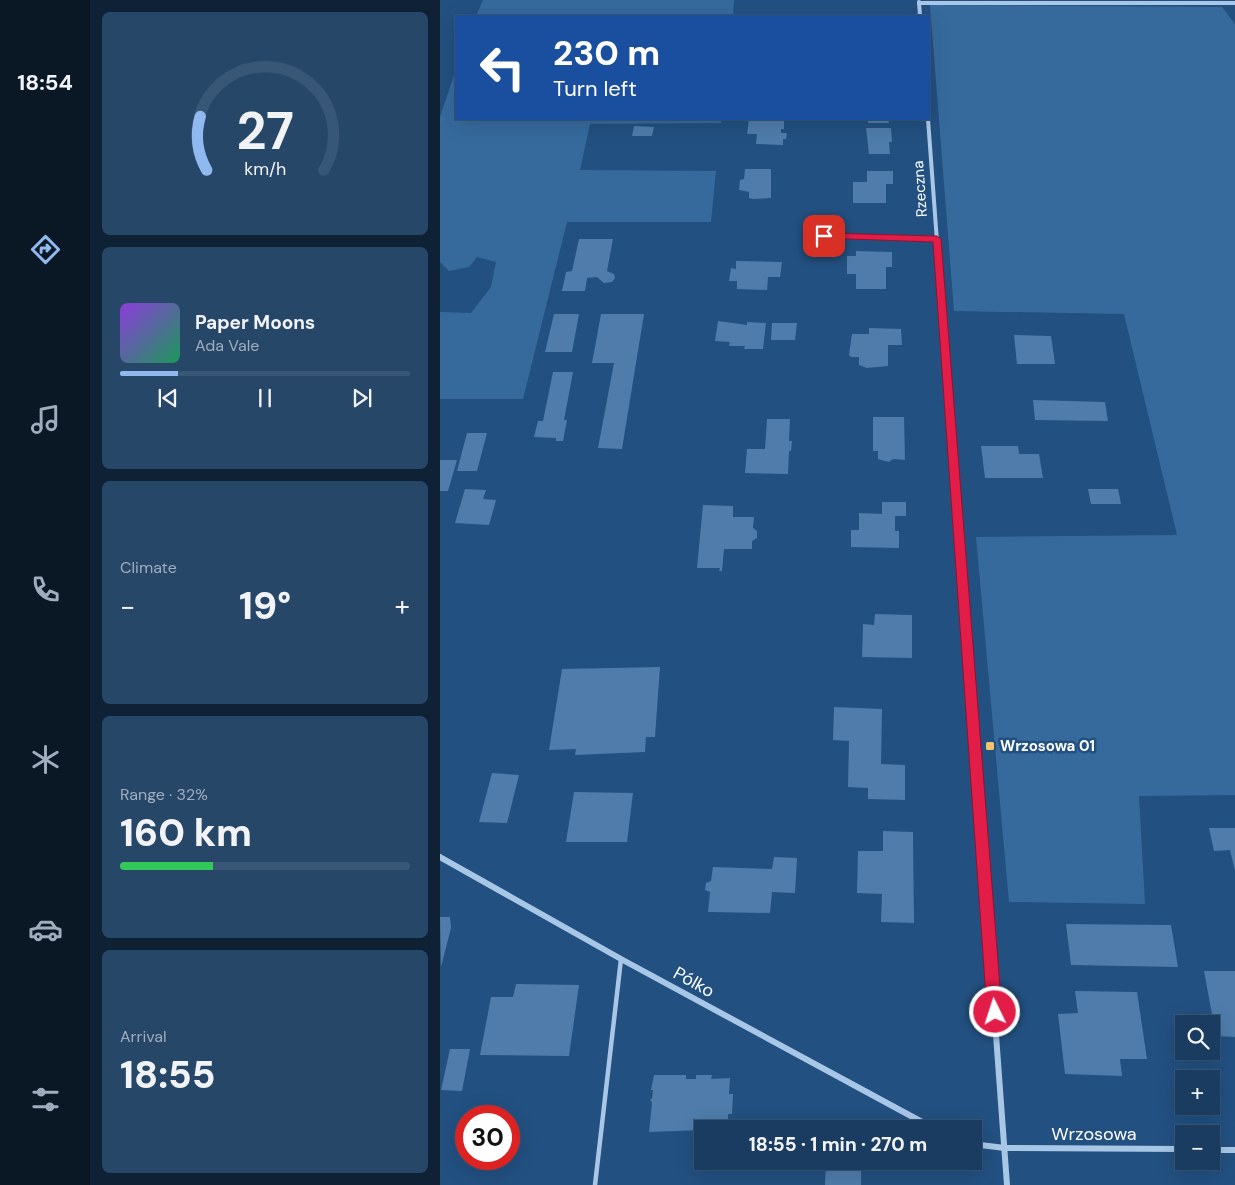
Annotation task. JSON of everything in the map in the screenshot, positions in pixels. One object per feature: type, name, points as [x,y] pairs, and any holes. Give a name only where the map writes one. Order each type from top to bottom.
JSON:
[{"type":"street","points":[[920,15],[919,1],[1235,4]]},
{"type":"street","name":"Rzeczna","points":[[928,120],[1007,1185]]},
{"type":"street","name":"Pólko","points":[[440,857],[622,959],[918,1120]]},
{"type":"street","points":[[982,1145],[1005,1148]]},
{"type":"street","name":"Wrzosowa","points":[[1005,1148],[1175,1150]]},
{"type":"street","points":[[1220,1150],[1235,1150]]},
{"type":"lane","points":[[824,236],[937,239]]},
{"type":"lane","points":[[595,1185],[622,959]]},
{"type":"shaded area","points":[[483,0],[734,0],[733,15],[476,15]]},
{"type":"shaded area","points":[[930,5],[1222,7],[1235,24],[1235,795],[1139,796],[1145,904],[1009,902],[976,537],[1177,535],[1124,314],[954,311]]},
{"type":"shaded area","points":[[455,72],[455,120],[721,120],[721,123],[590,124],[580,170],[716,171],[711,222],[567,222],[523,399],[440,399],[440,312],[471,313],[491,287],[496,262],[477,257],[469,267],[449,271],[440,262],[440,117]]},
{"type":"building","points":[[749,120],[784,120],[784,129],[781,129],[781,133],[787,133],[786,139],[783,139],[783,145],[756,144],[757,134],[747,134]]},
{"type":"building","points":[[868,120],[888,120],[889,123],[868,123]]},
{"type":"building","points":[[634,126],[654,127],[652,136],[632,136]]},
{"type":"building","points":[[866,128],[891,128],[892,142],[889,142],[890,154],[869,154]]},
{"type":"building","points":[[745,169],[771,169],[771,198],[749,198],[749,192],[739,190],[740,180],[744,179]]},
{"type":"building","points":[[867,171],[893,171],[893,184],[886,184],[886,203],[853,203],[853,182],[867,182]]},
{"type":"building","points":[[579,239],[613,239],[607,271],[614,274],[615,278],[612,282],[604,283],[597,277],[587,278],[585,291],[562,291],[566,272],[572,271]]},
{"type":"building","points":[[856,251],[892,252],[892,267],[886,267],[886,289],[856,289],[856,274],[847,274],[847,256],[856,256]]},
{"type":"building","points":[[736,261],[782,262],[780,277],[768,277],[767,290],[737,289],[737,281],[729,281],[731,268],[736,269]]},
{"type":"building","points":[[554,314],[579,314],[572,352],[545,352]]},
{"type":"building","points":[[601,314],[644,314],[622,449],[598,448],[614,363],[592,363]]},
{"type":"building","points":[[718,321],[747,325],[747,322],[766,323],[763,349],[744,349],[745,346],[729,346],[730,342],[715,341]]},
{"type":"building","points":[[772,323],[797,323],[795,340],[771,340]]},
{"type":"building","points":[[869,328],[901,329],[902,345],[888,345],[888,366],[867,368],[859,365],[859,357],[851,357],[849,355],[852,334],[869,334]]},
{"type":"building","points":[[1014,335],[1051,336],[1055,364],[1017,364]]},
{"type":"building","points":[[553,372],[573,372],[564,420],[567,420],[563,441],[556,441],[556,438],[534,437],[538,421],[543,421]]},
{"type":"building","points":[[1033,400],[1105,402],[1108,421],[1035,420]]},
{"type":"building","points":[[873,417],[904,417],[905,460],[893,459],[889,462],[878,459],[878,451],[873,451]]},
{"type":"building","points":[[767,419],[790,419],[789,441],[792,441],[791,451],[789,451],[788,474],[745,473],[747,449],[765,449]]},
{"type":"building","points":[[467,433],[487,433],[477,471],[457,471]]},
{"type":"building","points":[[981,446],[1018,446],[1019,454],[1039,454],[1043,478],[985,478]]},
{"type":"building","points":[[440,460],[457,460],[448,491],[440,491]]},
{"type":"building","points":[[465,489],[486,490],[483,499],[496,500],[489,525],[455,523]]},
{"type":"building","points":[[1088,489],[1118,489],[1121,504],[1091,504]]},
{"type":"building","points":[[882,502],[906,502],[906,516],[895,516],[895,531],[899,531],[899,548],[851,547],[851,530],[859,530],[859,513],[882,514]]},
{"type":"building","points":[[703,505],[733,506],[733,517],[754,517],[753,528],[757,531],[757,538],[752,541],[752,549],[724,549],[722,571],[719,571],[720,568],[697,568]]},
{"type":"building","points":[[875,614],[912,615],[912,658],[862,657],[863,624],[874,625]]},
{"type":"building","points":[[660,667],[655,737],[646,737],[645,752],[575,755],[576,749],[549,750],[562,669]]},
{"type":"building","points":[[834,707],[882,709],[881,764],[905,765],[905,800],[868,799],[868,788],[848,787],[849,741],[833,740]]},
{"type":"building","points":[[492,773],[519,775],[507,823],[479,822]]},
{"type":"building","points":[[574,792],[633,793],[627,842],[566,842]]},
{"type":"building","points":[[1209,828],[1235,828],[1235,871],[1230,850],[1214,851]]},
{"type":"building","points":[[883,831],[913,832],[914,923],[881,922],[882,894],[857,893],[858,851],[883,851]]},
{"type":"building","points":[[774,857],[797,858],[795,893],[772,892],[770,913],[708,912],[710,892],[705,890],[706,883],[711,881],[713,867],[772,869]]},
{"type":"building","points":[[440,917],[450,917],[451,928],[441,967]]},
{"type":"building","points":[[1066,924],[1171,925],[1178,967],[1071,965]]},
{"type":"building","points":[[1204,971],[1235,971],[1235,1037],[1220,1036],[1220,1015],[1212,1015]]},
{"type":"building","points":[[516,984],[579,985],[569,1056],[480,1055],[491,997],[513,997]]},
{"type":"building","points":[[1075,991],[1137,992],[1147,1059],[1120,1059],[1122,1076],[1065,1074],[1058,1014],[1078,1013]]},
{"type":"building","points":[[450,1049],[470,1049],[462,1091],[441,1090]]},
{"type":"building","points":[[654,1075],[686,1075],[686,1079],[696,1079],[696,1075],[712,1075],[711,1079],[730,1078],[729,1094],[733,1094],[732,1114],[728,1114],[728,1120],[694,1120],[694,1130],[649,1132],[652,1103],[650,1099],[652,1099],[653,1090],[651,1090]]},
{"type":"building","points":[[826,1170],[861,1170],[861,1185],[825,1185]]},
{"type":"place","name":"Wrzosowa 01","points":[[990,746]]},
{"type":"route","points":[[824,236],[937,239],[995,1012]]}]
